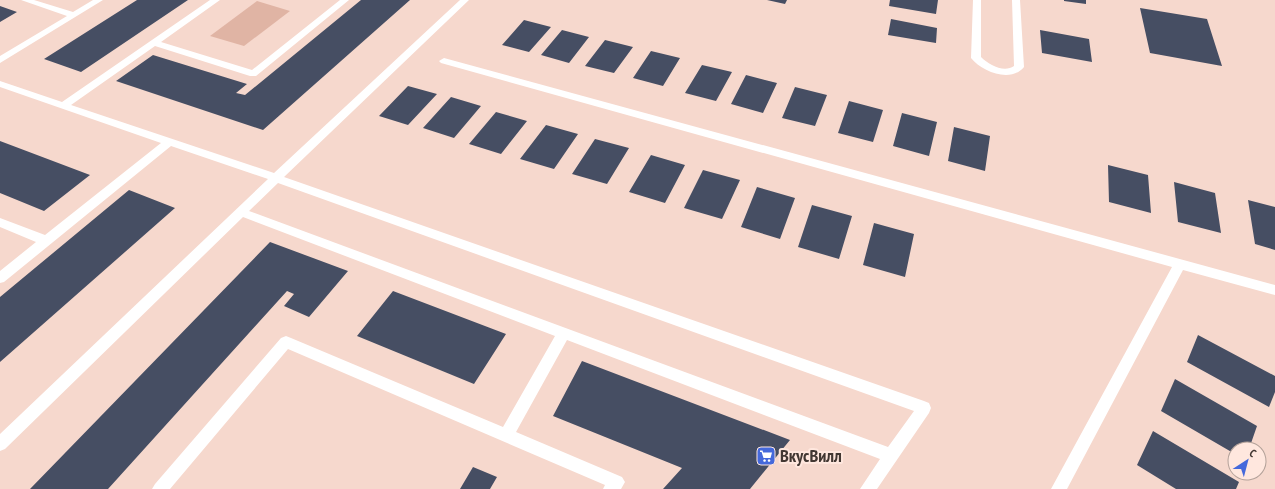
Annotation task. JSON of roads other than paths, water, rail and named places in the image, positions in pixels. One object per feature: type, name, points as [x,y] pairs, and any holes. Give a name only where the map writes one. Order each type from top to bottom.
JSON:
[{"type":"lane","points":[[25,0],[74,15]]},
{"type":"lane","points":[[0,60],[99,0]]},
{"type":"lane","points":[[64,105],[216,0]]},
{"type":"lane","points":[[154,43],[253,74],[345,0]]},
{"type":"lane","points":[[0,444],[276,178],[465,0]]},
{"type":"lane","points":[[977,0],[976,58],[981,64],[990,68],[1010,72],[1019,67],[1016,0]]},
{"type":"lane","points":[[444,61],[1275,290]]},
{"type":"lane","points":[[0,84],[276,178],[924,408],[868,489]]},
{"type":"lane","points":[[0,278],[169,142]]},
{"type":"lane","points":[[241,212],[892,456]]},
{"type":"lane","points":[[0,222],[46,241]]},
{"type":"lane","points":[[1059,489],[1180,264]]},
{"type":"lane","points":[[506,436],[564,333]]},
{"type":"lane","points":[[160,489],[286,342],[617,482],[611,489]]},
{"type":"place","name":"ВкусВилл","points":[[766,456]]}]
